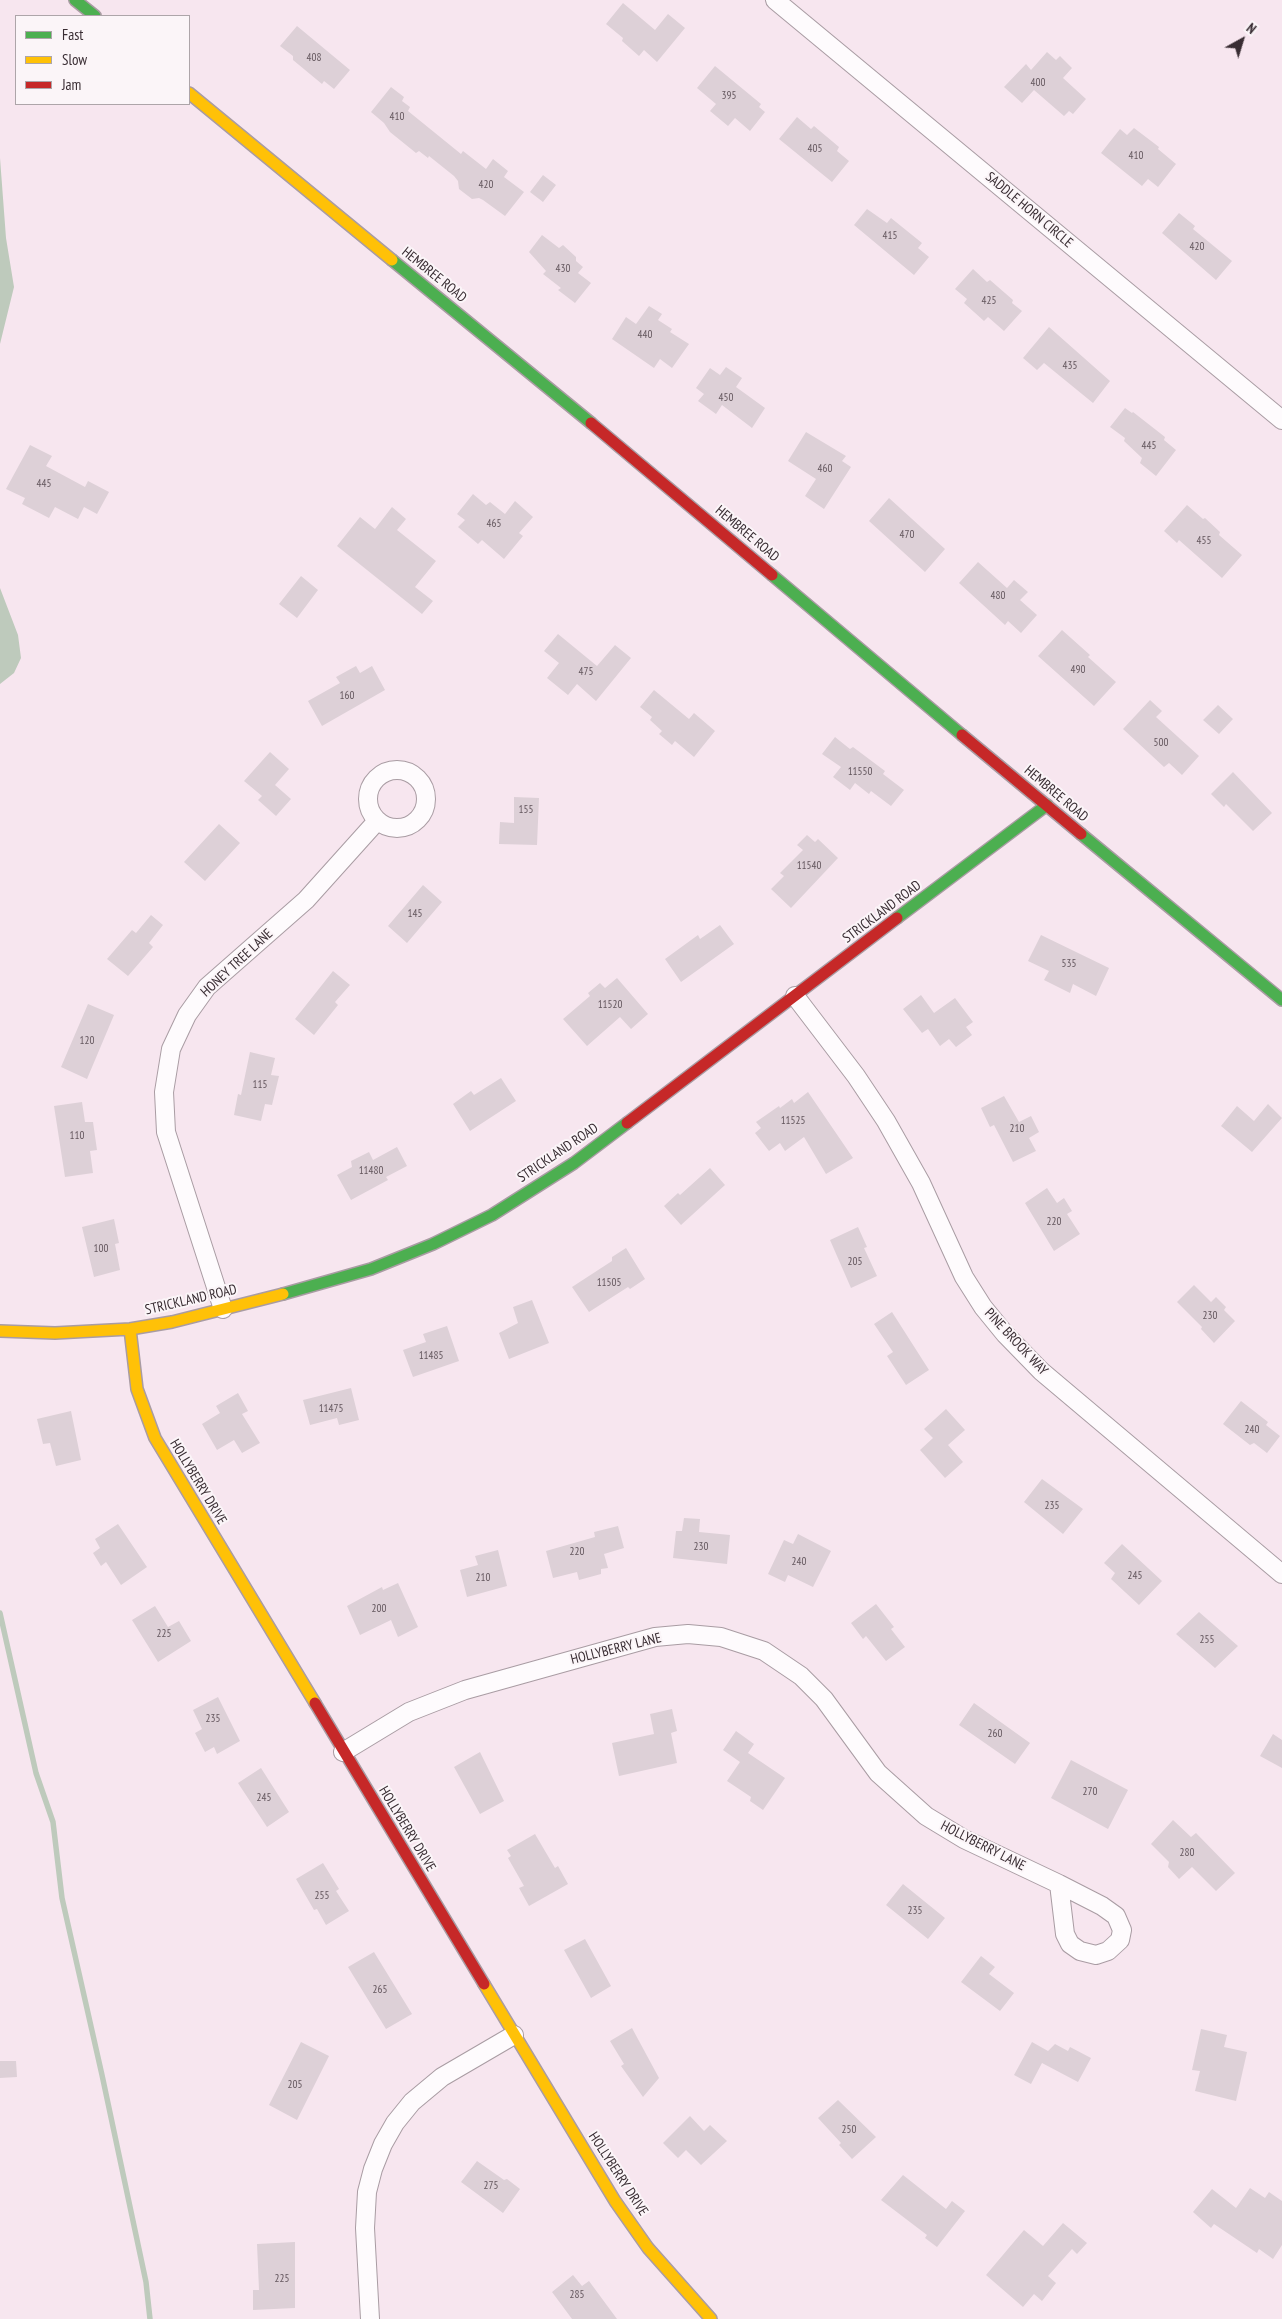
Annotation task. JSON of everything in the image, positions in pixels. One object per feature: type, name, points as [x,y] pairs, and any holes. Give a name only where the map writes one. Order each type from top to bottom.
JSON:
[{"type":"street","points":[[75,0],[94,15]]},
{"type":"street","name":"SADDLE HORN CIRCLE","points":[[775,0],[1282,420]]},
{"type":"street","name":"HEMBREE ROAD","points":[[190,94],[662,482],[1047,806],[1282,1000]]},
{"type":"street","name":"STRICKLAND ROAD","points":[[0,1331],[56,1333],[130,1329],[172,1322],[318,1285],[371,1269],[433,1244],[492,1215],[574,1163],[1047,806]]},
{"type":"street","name":"HONEY TREE LANE","points":[[223,1309],[166,1132],[164,1092],[171,1049],[187,1015],[207,987],[306,900],[377,820]]},
{"type":"street","name":"PINE BROOK WAY","points":[[795,996],[856,1076],[886,1121],[921,1183],[964,1277],[983,1307],[1005,1334],[1041,1371],[1282,1574]]},
{"type":"street","name":"HOLLYBERRY DRIVE","points":[[130,1329],[137,1389],[155,1438],[615,2201],[648,2248],[711,2319]]},
{"type":"street","name":"HOLLYBERRY LANE","points":[[344,1752],[409,1712],[465,1690],[655,1638],[688,1634],[721,1637],[764,1651],[801,1676],[824,1700],[878,1773],[926,1816],[964,1839],[1059,1884]]},
{"type":"street","points":[[370,2319],[365,2228],[367,2192],[373,2169],[383,2144],[395,2123],[412,2102],[442,2077],[514,2035]]},
{"type":"shaded area","points":[[0,158],[6,238],[14,287],[0,344]]},
{"type":"shaded area","points":[[0,588],[18,635],[21,658],[14,673],[0,684]]},
{"type":"building","points":[[623,3],[655,30],[668,14],[685,28],[657,62],[644,50],[639,56],[622,41],[623,38],[606,24]]},
{"type":"building","points":[[297,26],[350,70],[334,89],[324,81],[322,84],[293,60],[293,56],[280,46]]},
{"type":"building","points":[[1047,52],[1056,60],[1060,56],[1072,68],[1063,78],[1086,99],[1073,114],[1069,111],[1064,116],[1034,90],[1022,103],[1004,87],[1026,64],[1031,70]]},
{"type":"building","points":[[715,66],[761,104],[759,107],[765,112],[750,131],[735,118],[728,126],[710,111],[716,104],[697,88]]},
{"type":"building","points":[[391,87],[404,97],[402,101],[410,107],[408,111],[461,154],[463,151],[486,169],[493,159],[508,171],[504,177],[524,192],[505,216],[483,200],[479,198],[472,199],[459,189],[458,181],[454,176],[429,156],[428,158],[419,151],[416,153],[390,132],[384,123],[371,112]]},
{"type":"building","points":[[797,117],[811,129],[814,126],[839,147],[837,151],[849,161],[832,182],[779,139]]},
{"type":"building","points":[[1134,128],[1159,147],[1158,149],[1176,164],[1158,187],[1148,179],[1142,186],[1101,153],[1120,129],[1127,135]]},
{"type":"building","points":[[543,175],[556,185],[543,202],[530,192]]},
{"type":"building","points":[[867,209],[887,223],[891,218],[922,243],[918,248],[929,257],[914,275],[854,225]]},
{"type":"building","points":[[1179,213],[1195,226],[1193,229],[1232,261],[1216,280],[1162,233]]},
{"type":"building","points":[[542,235],[559,248],[563,245],[576,257],[576,261],[583,267],[578,273],[591,283],[575,303],[558,290],[561,288],[543,274],[546,271],[529,252]]},
{"type":"building","points":[[973,269],[987,282],[990,280],[1013,300],[1012,303],[1022,311],[1004,331],[988,317],[984,321],[964,303],[967,299],[955,289]]},
{"type":"building","points":[[649,306],[662,314],[658,320],[672,329],[670,332],[689,344],[672,368],[660,359],[654,368],[612,339],[626,317],[636,324]]},
{"type":"building","points":[[1049,327],[1110,381],[1093,403],[1044,363],[1037,370],[1023,358]]},
{"type":"building","points":[[726,367],[742,378],[736,387],[765,408],[752,428],[722,405],[716,414],[698,401],[704,394],[696,388],[710,368],[720,375]]},
{"type":"building","points":[[1125,408],[1165,437],[1164,440],[1176,450],[1156,476],[1140,463],[1142,458],[1124,441],[1125,438],[1110,427]]},
{"type":"building","points":[[806,432],[846,456],[842,461],[851,467],[824,509],[805,496],[816,479],[788,461]]},
{"type":"building","points":[[30,445],[52,456],[46,466],[85,487],[88,481],[109,492],[97,514],[84,507],[78,519],[55,507],[49,518],[22,504],[25,498],[6,489]]},
{"type":"building","points":[[473,494],[486,505],[490,502],[505,514],[515,501],[533,517],[519,533],[523,536],[504,559],[482,540],[478,544],[458,527],[465,520],[457,514]]},
{"type":"building","points":[[889,498],[945,549],[925,572],[869,521]]},
{"type":"building","points":[[1187,505],[1203,519],[1205,518],[1220,532],[1219,535],[1242,555],[1222,578],[1179,540],[1177,543],[1164,531]]},
{"type":"building","points":[[392,507],[406,519],[397,530],[436,561],[415,587],[433,601],[422,614],[337,546],[360,517],[375,529]]},
{"type":"building","points":[[978,562],[1007,588],[1014,580],[1028,592],[1020,600],[1037,615],[1021,633],[1008,621],[1005,625],[959,583]]},
{"type":"building","points":[[301,576],[318,590],[297,618],[279,604]]},
{"type":"building","points":[[1062,630],[1116,682],[1094,706],[1038,656]]},
{"type":"building","points":[[558,634],[597,666],[615,645],[631,658],[596,701],[577,684],[568,695],[547,678],[559,663],[544,651]]},
{"type":"building","points":[[356,666],[360,673],[372,666],[385,690],[322,726],[308,701],[340,683],[336,677]]},
{"type":"building","points":[[654,690],[689,719],[694,713],[715,731],[694,757],[675,741],[672,745],[659,734],[662,731],[650,720],[652,717],[640,707]]},
{"type":"building","points":[[1150,700],[1162,711],[1156,717],[1199,756],[1182,775],[1169,763],[1164,767],[1123,729]]},
{"type":"building","points":[[1218,705],[1233,719],[1219,734],[1203,720]]},
{"type":"building","points":[[835,737],[850,749],[853,747],[885,771],[883,774],[904,790],[891,806],[871,791],[869,794],[855,783],[850,790],[833,777],[841,767],[822,754]]},
{"type":"building","points":[[270,752],[289,769],[275,785],[291,799],[276,816],[258,800],[262,796],[244,781]]},
{"type":"building","points":[[1233,772],[1272,813],[1253,831],[1226,804],[1224,807],[1211,794]]},
{"type":"building","points":[[514,797],[539,798],[537,845],[499,844],[500,822],[514,823]]},
{"type":"building","points":[[219,824],[240,843],[205,881],[184,862]]},
{"type":"building","points":[[807,835],[815,842],[818,839],[838,858],[791,908],[771,889],[784,876],[780,873],[803,850],[797,845]]},
{"type":"building","points":[[423,885],[442,902],[407,943],[388,926]]},
{"type":"building","points":[[151,915],[163,925],[149,943],[153,947],[128,976],[107,959],[132,930],[136,933]]},
{"type":"building","points":[[720,925],[734,944],[681,982],[665,959],[698,935],[700,939]]},
{"type":"building","points":[[1041,935],[1109,968],[1096,996],[1073,984],[1070,993],[1044,980],[1049,971],[1028,961]]},
{"type":"building","points":[[333,971],[350,985],[335,1002],[338,1005],[314,1035],[295,1019]]},
{"type":"building","points":[[617,978],[648,1014],[631,1029],[620,1017],[587,1046],[563,1019],[590,996],[588,993],[600,983],[605,988]]},
{"type":"building","points":[[921,995],[934,1013],[955,998],[973,1022],[966,1027],[972,1035],[956,1047],[949,1039],[940,1046],[928,1029],[922,1033],[903,1009]]},
{"type":"building","points":[[88,1004],[114,1015],[87,1079],[61,1067]]},
{"type":"building","points":[[250,1052],[275,1058],[271,1075],[279,1076],[272,1105],[265,1104],[261,1121],[234,1115],[238,1094],[241,1095]]},
{"type":"building","points":[[501,1078],[516,1101],[470,1131],[453,1104],[471,1091],[474,1095]]},
{"type":"building","points":[[808,1092],[853,1158],[826,1174],[804,1137],[785,1151],[780,1143],[769,1151],[755,1133],[761,1128],[756,1122],[792,1099],[794,1103]]},
{"type":"building","points":[[1004,1096],[1019,1122],[1031,1116],[1039,1132],[1029,1138],[1036,1151],[1013,1162],[994,1125],[990,1127],[981,1108]]},
{"type":"building","points":[[82,1102],[85,1122],[93,1122],[97,1150],[90,1151],[93,1173],[65,1177],[54,1106]]},
{"type":"building","points":[[1268,1104],[1282,1118],[1252,1152],[1221,1126],[1237,1106],[1254,1121]]},
{"type":"building","points":[[397,1147],[407,1166],[386,1177],[388,1180],[351,1200],[337,1175],[352,1167],[351,1161],[369,1152],[373,1160]]},
{"type":"building","points":[[710,1168],[725,1185],[681,1225],[664,1206],[678,1193],[680,1195]]},
{"type":"building","points":[[1047,1188],[1057,1203],[1064,1198],[1072,1211],[1067,1214],[1080,1234],[1054,1251],[1025,1203]]},
{"type":"building","points":[[114,1219],[119,1243],[115,1244],[120,1270],[94,1277],[82,1227]]},
{"type":"building","points":[[858,1227],[867,1247],[864,1248],[877,1276],[851,1288],[830,1240]]},
{"type":"building","points":[[626,1248],[645,1279],[630,1289],[628,1287],[589,1312],[572,1287],[612,1261],[612,1257]]},
{"type":"building","points":[[1194,1285],[1211,1302],[1216,1297],[1226,1307],[1224,1310],[1235,1321],[1214,1343],[1201,1329],[1202,1327],[1177,1302]]},
{"type":"building","points":[[532,1300],[549,1343],[509,1359],[499,1333],[518,1323],[513,1307]]},
{"type":"building","points":[[892,1312],[929,1370],[906,1385],[887,1356],[893,1352],[874,1324]]},
{"type":"building","points":[[447,1326],[459,1361],[413,1377],[403,1350],[426,1342],[423,1334]]},
{"type":"building","points":[[351,1388],[359,1420],[339,1425],[337,1418],[310,1425],[303,1400]]},
{"type":"building","points":[[238,1393],[248,1411],[242,1414],[260,1443],[242,1453],[234,1440],[217,1450],[202,1424],[220,1413],[216,1406]]},
{"type":"building","points":[[1241,1401],[1268,1422],[1266,1425],[1280,1436],[1267,1453],[1254,1443],[1250,1445],[1223,1424]]},
{"type":"building","points":[[946,1409],[965,1430],[948,1445],[963,1462],[945,1478],[920,1450],[933,1438],[924,1429]]},
{"type":"building","points":[[71,1411],[81,1460],[56,1466],[50,1443],[43,1444],[37,1419]]},
{"type":"building","points":[[1042,1479],[1083,1509],[1063,1534],[1024,1502]]},
{"type":"building","points":[[684,1518],[700,1519],[699,1532],[730,1535],[727,1564],[673,1558],[676,1531],[682,1531]]},
{"type":"building","points":[[118,1524],[147,1567],[121,1585],[106,1562],[101,1566],[93,1553],[100,1548],[95,1539]]},
{"type":"building","points":[[618,1526],[624,1548],[604,1554],[608,1568],[601,1569],[601,1574],[579,1580],[577,1572],[553,1578],[546,1551],[595,1537],[594,1532]]},
{"type":"building","points":[[798,1534],[831,1551],[813,1587],[788,1575],[785,1582],[768,1574],[784,1540],[793,1544]]},
{"type":"building","points":[[1122,1544],[1162,1581],[1139,1605],[1111,1579],[1115,1573],[1104,1563]]},
{"type":"building","points":[[498,1550],[507,1586],[467,1597],[460,1570],[478,1565],[475,1556]]},
{"type":"building","points":[[398,1583],[418,1627],[398,1637],[391,1620],[360,1635],[347,1606],[382,1587],[383,1590]]},
{"type":"building","points":[[876,1604],[894,1627],[891,1629],[905,1647],[886,1661],[866,1636],[863,1639],[851,1623]]},
{"type":"building","points":[[155,1606],[168,1627],[179,1621],[191,1641],[158,1662],[132,1620]]},
{"type":"building","points":[[1199,1612],[1238,1646],[1215,1668],[1176,1634]]},
{"type":"building","points":[[218,1697],[240,1741],[217,1754],[214,1747],[205,1752],[195,1733],[202,1729],[193,1710]]},
{"type":"building","points":[[974,1703],[1030,1743],[1015,1764],[959,1725]]},
{"type":"building","points":[[672,1709],[677,1731],[671,1733],[677,1763],[619,1776],[612,1743],[654,1734],[650,1714]]},
{"type":"building","points":[[736,1731],[754,1744],[748,1753],[785,1778],[763,1810],[750,1801],[751,1797],[727,1781],[740,1762],[723,1750]]},
{"type":"building","points":[[1273,1734],[1282,1740],[1282,1768],[1260,1756]]},
{"type":"building","points":[[480,1752],[504,1801],[480,1814],[454,1767]]},
{"type":"building","points":[[1071,1760],[1128,1790],[1108,1829],[1051,1798]]},
{"type":"building","points":[[261,1768],[289,1812],[267,1827],[238,1783]]},
{"type":"building","points":[[1173,1820],[1191,1837],[1196,1833],[1235,1873],[1216,1891],[1192,1867],[1179,1879],[1168,1867],[1169,1862],[1151,1844]]},
{"type":"building","points":[[535,1834],[555,1868],[558,1866],[568,1884],[529,1906],[519,1888],[524,1886],[508,1858],[511,1856],[507,1850]]},
{"type":"building","points":[[323,1863],[339,1889],[336,1891],[349,1911],[326,1925],[317,1909],[314,1910],[296,1879]]},
{"type":"building","points":[[903,1884],[945,1918],[928,1939],[886,1905]]},
{"type":"building","points":[[585,1939],[611,1986],[591,1998],[564,1950]]},
{"type":"building","points":[[374,1952],[412,2014],[386,2029],[348,1967]]},
{"type":"building","points":[[981,1956],[995,1967],[989,1974],[1014,1993],[1000,2011],[961,1982]]},
{"type":"building","points":[[632,2028],[659,2078],[643,2097],[621,2066],[624,2064],[610,2041]]},
{"type":"building","points":[[1201,2029],[1227,2035],[1224,2047],[1247,2052],[1236,2101],[1195,2091],[1200,2071],[1192,2070]]},
{"type":"building","points":[[301,2042],[329,2056],[297,2120],[269,2105]]},
{"type":"building","points":[[1032,2042],[1048,2051],[1055,2044],[1068,2051],[1070,2047],[1091,2058],[1078,2082],[1042,2063],[1031,2084],[1014,2075]]},
{"type":"building","points":[[0,2061],[16,2061],[17,2077],[0,2078]]},
{"type":"building","points":[[838,2100],[876,2137],[852,2159],[839,2145],[841,2143],[818,2118]]},
{"type":"building","points":[[690,2116],[704,2131],[710,2125],[727,2141],[701,2165],[686,2150],[678,2158],[663,2143]]},
{"type":"building","points":[[477,2161],[520,2189],[503,2213],[461,2182]]},
{"type":"building","points":[[903,2175],[946,2209],[952,2201],[965,2211],[937,2247],[925,2238],[927,2235],[881,2200]]},
{"type":"building","points":[[1250,2188],[1265,2198],[1269,2192],[1282,2201],[1282,2245],[1273,2259],[1259,2249],[1257,2253],[1214,2224],[1211,2228],[1193,2212],[1212,2189],[1236,2208]]},
{"type":"building","points":[[1063,2223],[1087,2243],[1077,2254],[1072,2249],[1048,2276],[1056,2283],[1042,2301],[1034,2294],[1023,2307],[986,2275],[1024,2230],[1043,2246]]},
{"type":"building","points":[[295,2242],[295,2308],[253,2310],[253,2290],[259,2290],[257,2244]]},
{"type":"building","points":[[573,2275],[582,2286],[589,2281],[617,2319],[572,2319],[552,2292]]},
{"type":"waterway","points":[[0,1613],[36,1773],[53,1822],[62,1898],[146,2282],[150,2319]]},
{"type":"traffic: fast","points":[[75,0],[94,15]]},
{"type":"traffic: fast","points":[[392,260],[591,423]]},
{"type":"traffic: fast","points":[[772,575],[962,735]]},
{"type":"traffic: fast","points":[[897,918],[1047,805]]},
{"type":"traffic: fast","points":[[1081,834],[1282,1000]]},
{"type":"traffic: fast","points":[[283,1294],[371,1269],[433,1244],[492,1215],[574,1163],[627,1123]]},
{"type":"traffic: slow","points":[[190,94],[392,260]]},
{"type":"traffic: slow","points":[[0,1331],[55,1333],[130,1329],[172,1322],[283,1294]]},
{"type":"traffic: slow","points":[[130,1329],[137,1389],[155,1438],[315,1703]]},
{"type":"traffic: slow","points":[[484,1984],[615,2201],[648,2248],[711,2319]]},
{"type":"traffic: jam","points":[[591,423],[772,575]]},
{"type":"traffic: jam","points":[[962,735],[1081,834]]},
{"type":"traffic: jam","points":[[627,1123],[897,918]]},
{"type":"traffic: jam","points":[[315,1703],[484,1984]]}]
